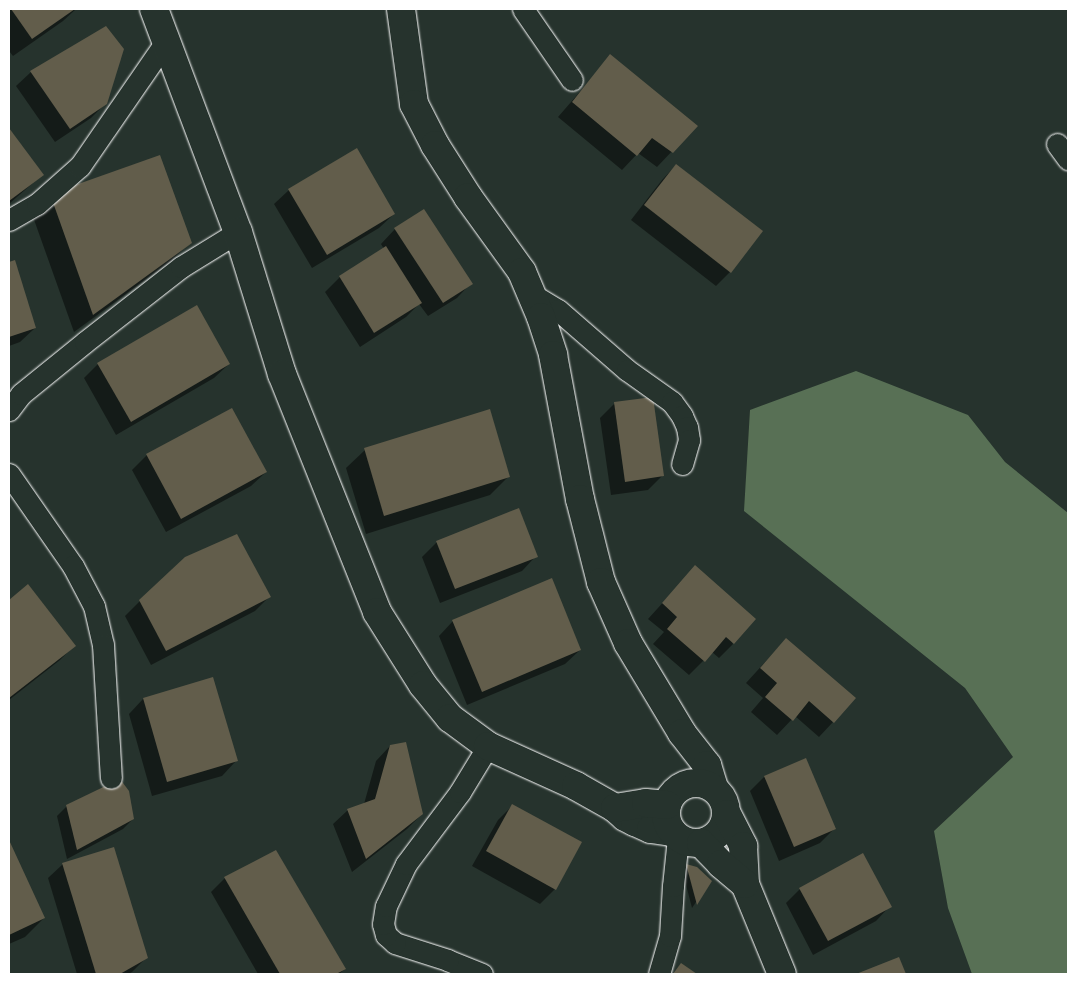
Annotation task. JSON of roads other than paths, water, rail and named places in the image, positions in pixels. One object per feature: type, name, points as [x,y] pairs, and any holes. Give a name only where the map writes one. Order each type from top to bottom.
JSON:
[{"type":"street","points":[[154,9],[165,43],[238,232],[282,374],[377,612],[423,685],[450,718],[488,746],[576,786],[615,808],[625,817],[652,829],[684,838],[711,840],[725,824],[726,804],[714,788],[707,765],[682,733],[628,643],[601,582],[580,498],[553,355],[533,295],[522,272],[435,146],[414,104],[401,9]]},
{"type":"street","points":[[523,9],[572,80]]},
{"type":"street","points":[[9,220],[37,204],[80,166],[165,43]]},
{"type":"street","points":[[9,410],[21,394],[85,342],[182,267],[238,232]]},
{"type":"street","points":[[533,295],[558,310],[627,370],[672,402],[687,427],[689,440],[682,464]]},
{"type":"street","points":[[9,474],[73,566],[94,606],[103,646],[111,778]]},
{"type":"street","points":[[682,733],[681,762],[686,784]]},
{"type":"street","points":[[482,974],[448,960],[395,943],[386,935],[383,924],[386,906],[406,864],[460,792],[488,746]]},
{"type":"street","points":[[714,788],[705,783],[686,784],[677,789],[666,805],[668,824],[745,884]]},
{"type":"street","points":[[615,808],[646,803],[666,805]]},
{"type":"street","points":[[727,814],[743,846],[745,884],[782,974]]},
{"type":"street","points":[[658,974],[670,936],[673,886],[684,838]]}]
